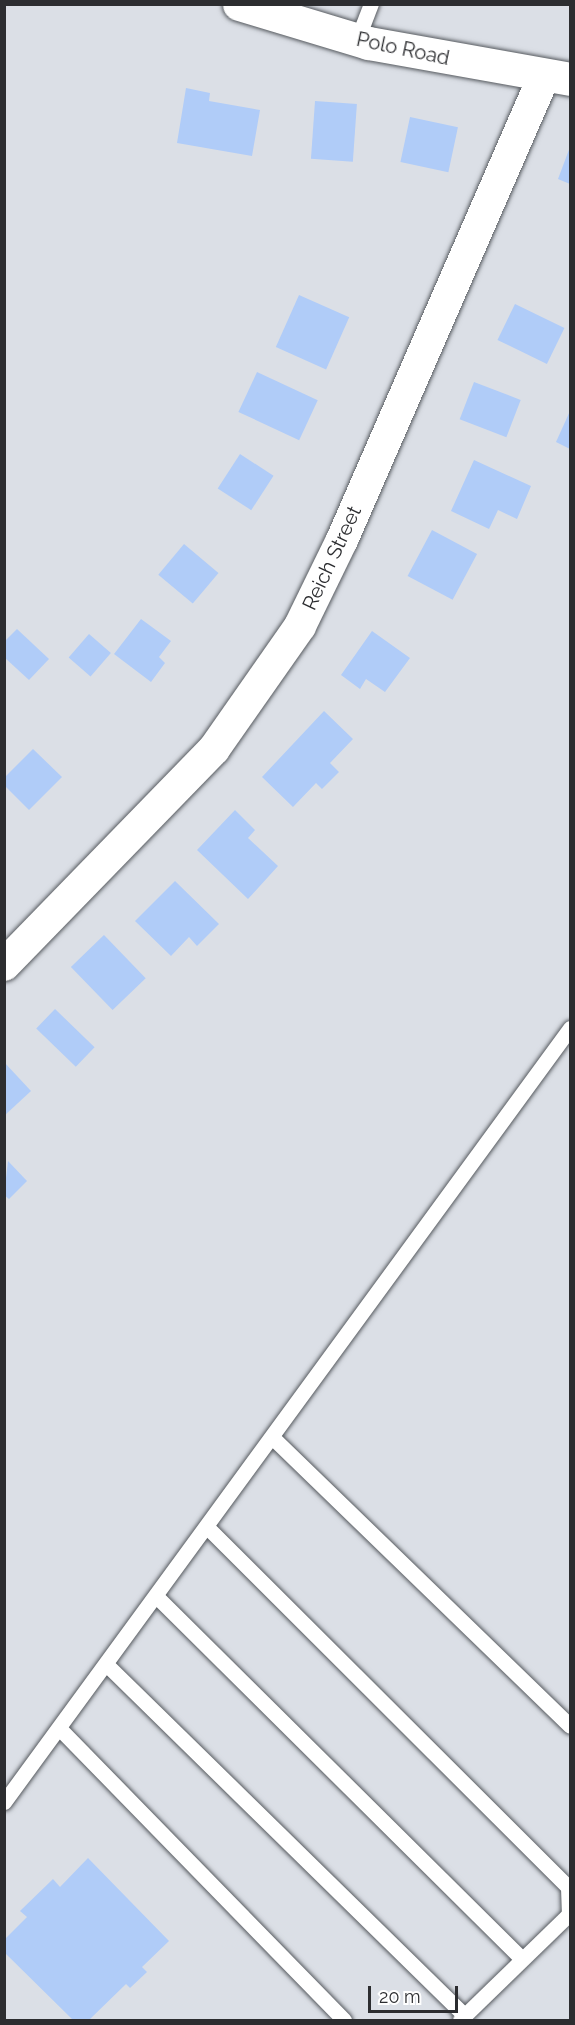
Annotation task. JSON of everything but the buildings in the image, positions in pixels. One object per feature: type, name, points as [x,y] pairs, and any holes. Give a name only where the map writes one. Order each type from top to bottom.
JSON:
[{"type":"main road","name":"Polo Road","points":[[239,4],[357,40],[557,78]]},
{"type":"street","name":"Reich Street","points":[[4,965],[214,749],[300,626],[557,78]]},
{"type":"lane","points":[[357,40],[371,4]]},
{"type":"lane","points":[[4,1802],[107,1665],[570,1028]]},
{"type":"lane","points":[[272,1437],[570,1726]]},
{"type":"lane","points":[[107,1665],[462,2018],[569,1914],[568,1887],[207,1527]]},
{"type":"lane","points":[[156,1596],[522,1959]]},
{"type":"lane","points":[[59,1728],[344,2020]]}]
